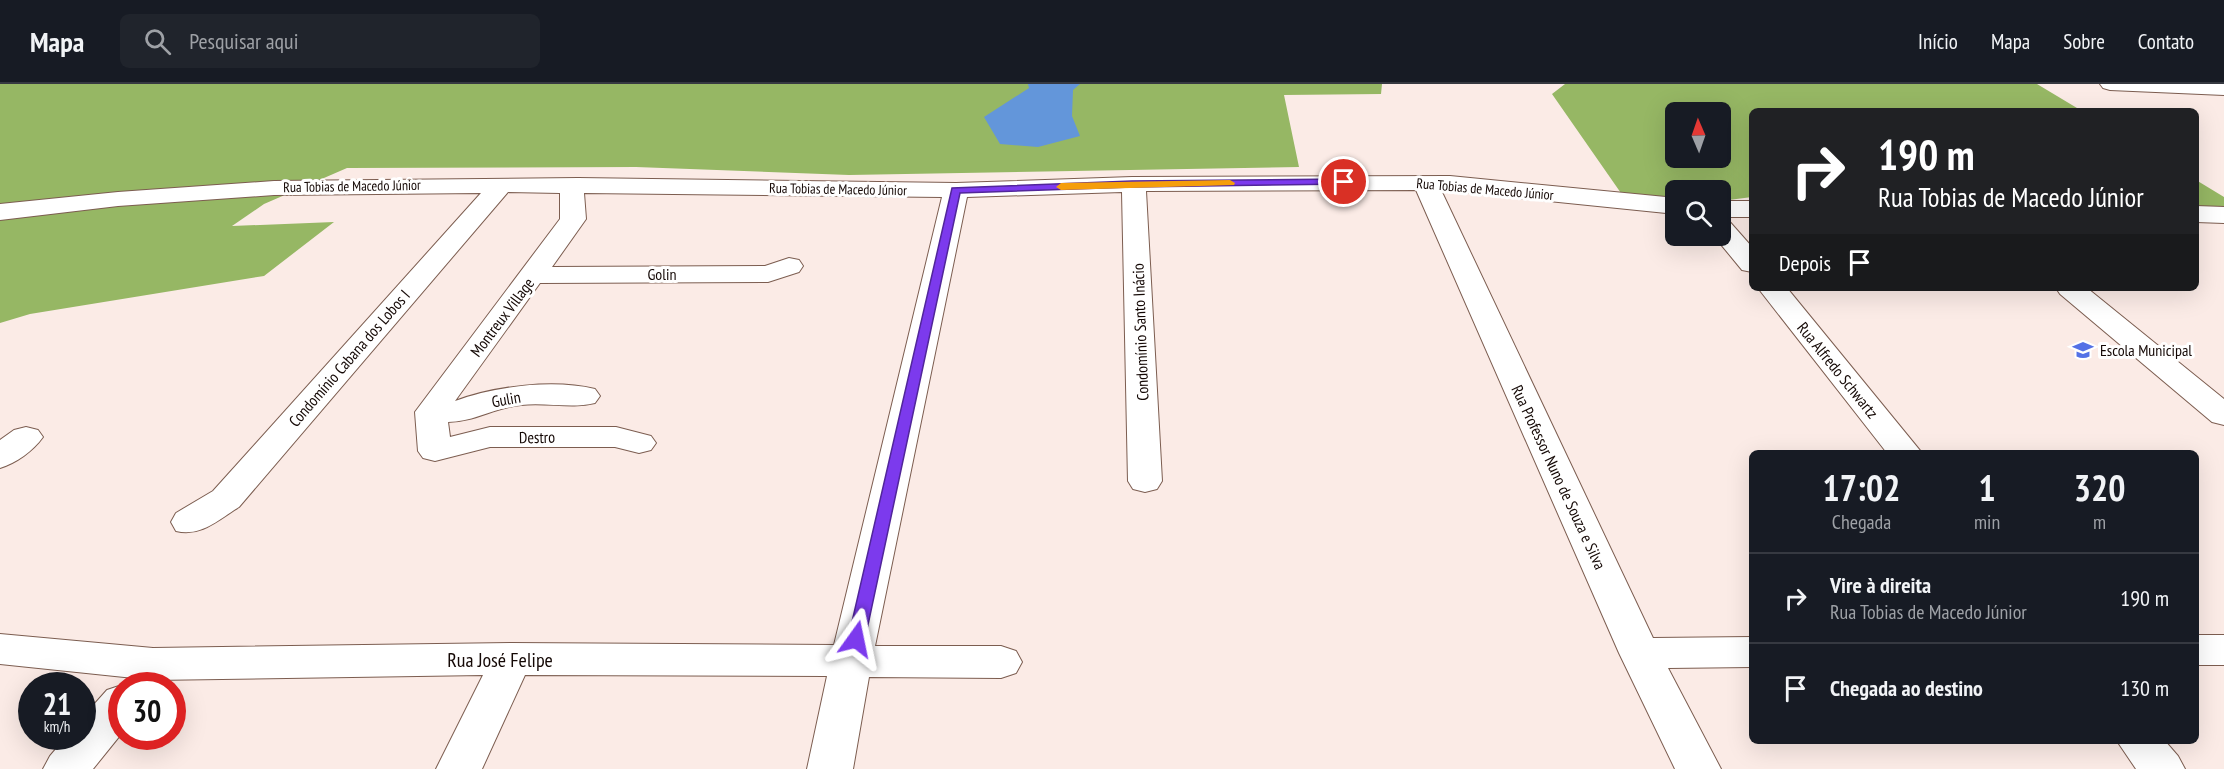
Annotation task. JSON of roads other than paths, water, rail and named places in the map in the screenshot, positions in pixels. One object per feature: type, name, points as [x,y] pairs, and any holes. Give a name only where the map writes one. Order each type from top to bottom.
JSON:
[{"type":"street","points":[[2110,84],[2224,88]]},
{"type":"street","name":"Rua Professor Nuno de Souza e Silva","points":[[1425,183],[1640,653],[1698,769]]},
{"type":"street","name":"Rua Tobias de Macedo Júnior","points":[[0,212],[118,199],[274,188],[501,184],[956,190],[1132,184],[1450,183],[1665,205]]},
{"type":"street","name":"Condomínio Cabana dos Lobos I","points":[[189,522],[226,499],[501,184]]},
{"type":"street","name":"Condomínio Santo Inácio","points":[[1132,184],[1136,199],[1145,481]]},
{"type":"street","name":"Montreux Village","points":[[431,412],[573,219],[573,191],[578,185]]},
{"type":"street","points":[[830,769],[851,661],[956,190]]},
{"type":"street","points":[[1731,209],[1749,209]]},
{"type":"street","points":[[2199,214],[2224,215]]},
{"type":"street","points":[[1731,239],[1749,260]]},
{"type":"street","name":"Golin","points":[[534,274],[768,274],[789,266]]},
{"type":"street","name":"Rua Alfredo Schwartz","points":[[1774,291],[1903,450]]},
{"type":"street","points":[[2074,291],[2224,415]]},
{"type":"street","name":"Gulin","points":[[431,412],[457,412],[521,395],[584,396]]},
{"type":"street","name":"Destro","points":[[431,412],[435,451],[490,437],[616,437],[639,443]]},
{"type":"street","name":"Rua José Felipe","points":[[0,649],[127,672]]},
{"type":"street","points":[[2199,650],[2224,650]]},
{"type":"street","points":[[1640,653],[1749,652]]},
{"type":"street","points":[[459,769],[512,659]]},
{"type":"street","name":"Rua José Felipe","points":[[186,673],[512,659],[1001,662]]},
{"type":"street","points":[[66,769],[108,719]]},
{"type":"street","points":[[2141,744],[2162,769]]},
{"type":"water","points":[[1028,84],[1080,84],[1073,90],[1072,116],[1080,136],[1038,147],[1000,144],[984,117],[1029,88]]},
{"type":"place","name":"Escola Municipal","points":[[2083,350]]}]
